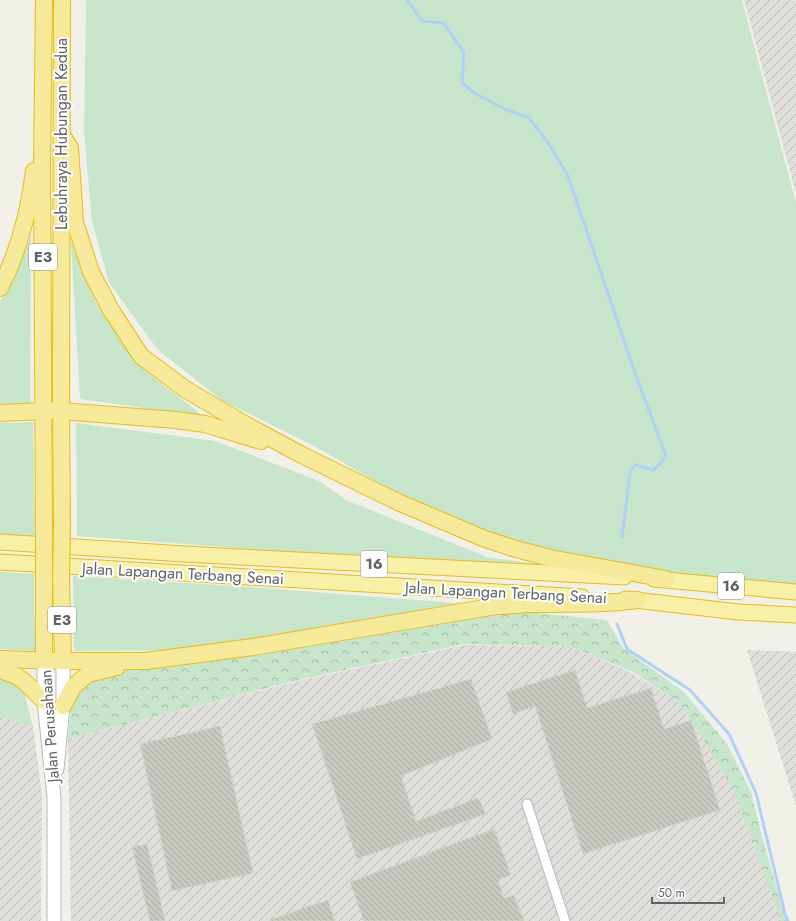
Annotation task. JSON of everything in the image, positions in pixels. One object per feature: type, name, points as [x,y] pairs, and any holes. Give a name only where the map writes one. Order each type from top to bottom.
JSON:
[{"type":"highway","name":"Lebuhraya Hubungan Kedua","points":[[44,0],[42,166],[44,411]]},
{"type":"highway","name":"Lebuhraya Hubungan Kedua","points":[[61,412],[62,0]]},
{"type":"highway","points":[[0,288],[27,217],[43,102]]},
{"type":"highway","points":[[61,133],[70,148],[75,222],[91,272],[111,310],[141,356],[185,389],[246,425],[302,455],[400,503],[484,539],[550,558],[666,579]]},
{"type":"highway","points":[[0,413],[44,411],[176,420],[205,424],[302,455]]},
{"type":"highway","name":"E3","points":[[44,411],[44,660]]},
{"type":"highway","name":"E3","points":[[61,412],[63,661]]},
{"type":"highway","name":"Jalan Lapangan Terbang Senai","points":[[0,542],[200,555],[666,579],[796,592]]},
{"type":"highway","name":"Jalan Lapangan Terbang Senai","points":[[0,562],[638,600],[738,612],[796,615]]},
{"type":"highway","points":[[63,706],[73,687],[88,674],[146,661],[253,647],[496,606],[535,604],[602,604],[638,600]]},
{"type":"highway","points":[[0,659],[146,661]]},
{"type":"highway","points":[[0,670],[17,676],[28,684],[44,701]]},
{"type":"main road","name":"Jalan Perusahaan","points":[[44,660],[44,701],[54,798]]},
{"type":"main road","name":"Jalan Perusahaan","points":[[54,798],[63,706],[63,661]]},
{"type":"main road","points":[[54,798],[54,921]]},
{"type":"street","points":[[527,804],[565,921]]},
{"type":"shaded area","points":[[744,0],[796,0],[796,194]]},
{"type":"shaded area","points":[[464,645],[569,646],[630,672],[680,703],[734,791],[780,921],[71,921],[68,739],[303,680]]},
{"type":"shaded area","points":[[747,650],[796,652],[796,806]]},
{"type":"shaded area","points":[[0,716],[33,727],[42,794],[41,921],[0,921]]},
{"type":"green space","points":[[86,0],[742,0],[796,203],[796,584],[646,572],[558,558],[433,514],[314,446],[223,401],[158,350],[109,283],[92,221],[84,131]]},
{"type":"green space","points":[[31,236],[30,404],[0,407],[0,302]]},
{"type":"green space","points":[[71,240],[96,303],[144,370],[207,419],[80,399]]},
{"type":"green space","points":[[33,422],[35,539],[0,536],[0,423]]},
{"type":"green space","points":[[76,423],[215,441],[319,481],[346,500],[487,557],[536,563],[540,564],[541,568],[535,570],[77,536]]},
{"type":"green space","points":[[0,572],[34,574],[35,651],[0,649]]},
{"type":"green space","points":[[73,576],[251,587],[480,605],[190,650],[74,651]]},
{"type":"green space","points":[[491,613],[536,613],[607,620],[623,648],[684,692],[727,744],[751,792],[786,921],[780,921],[734,791],[680,703],[631,671],[569,646],[464,644],[303,679],[68,739],[72,697],[86,682],[101,675]]},
{"type":"green space","points":[[0,678],[9,681],[24,692],[33,727],[0,716]]},
{"type":"building","points":[[575,670],[587,708],[651,688],[664,729],[691,720],[720,810],[583,854],[535,706],[513,714],[506,692]]},
{"type":"building","points":[[471,679],[492,739],[401,776],[416,821],[478,798],[486,814],[357,859],[312,724]]},
{"type":"building","points":[[220,726],[253,873],[172,891],[140,744]]},
{"type":"building","points":[[494,829],[511,875],[498,880],[504,898],[514,895],[524,921],[364,921],[350,882]]},
{"type":"building","points":[[147,844],[165,921],[150,921],[132,847]]},
{"type":"building","points":[[328,900],[335,921],[269,920]]},
{"type":"waterway","points":[[407,0],[422,21],[443,23],[464,52],[462,83],[476,94],[507,110],[529,118],[549,144],[568,176],[635,373],[666,456],[654,470],[636,465],[630,472],[622,537]]},
{"type":"waterway","points":[[617,624],[627,649],[690,690],[729,734],[756,793],[785,914],[788,921]]}]
